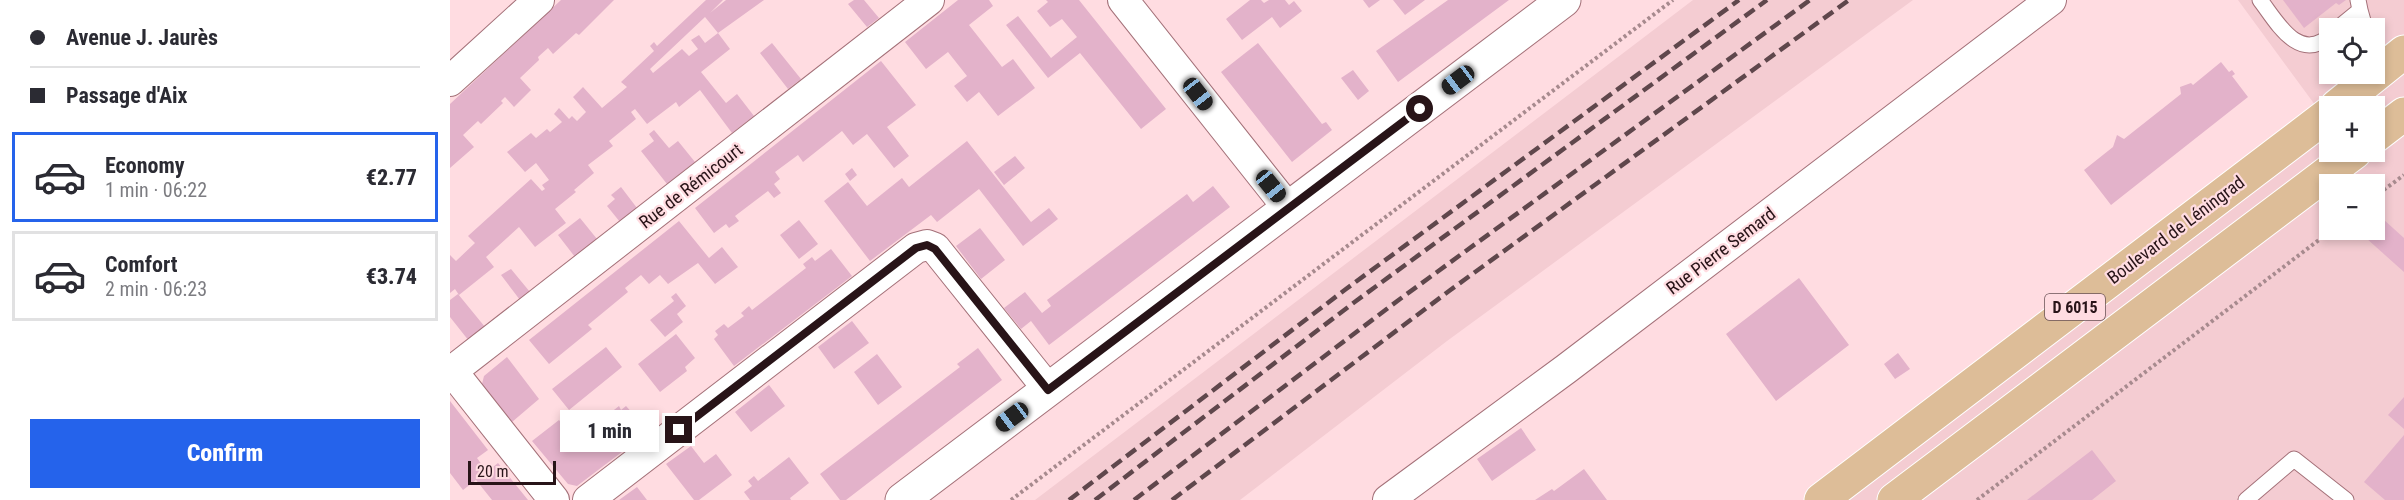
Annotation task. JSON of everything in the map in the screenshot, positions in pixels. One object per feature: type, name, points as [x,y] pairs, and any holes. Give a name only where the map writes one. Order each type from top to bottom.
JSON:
[{"type":"main road","points":[[2385,66],[2404,52]]},
{"type":"main road","points":[[2349,96],[2363,84]]},
{"type":"main road","points":[[2385,129],[2404,114]]},
{"type":"main road","name":"Boulevard de Léningrad","points":[[1821,500],[2319,121]]},
{"type":"main road","name":"D 6015","points":[[1894,500],[2342,162]]},
{"type":"street","points":[[450,81],[539,0]]},
{"type":"street","name":"Rue de Rémicourt","points":[[554,500],[452,371],[929,0]]},
{"type":"street","points":[[1123,0],[1288,208]]},
{"type":"street","points":[[902,500],[1564,0]]},
{"type":"street","name":"Rue Pierre Semard","points":[[1388,500],[1575,362],[2051,0]]},
{"type":"street","points":[[588,500],[916,248],[927,245],[935,249],[1048,390]]},
{"type":"lane","points":[[2260,0],[2291,40],[2305,45],[2319,40]]},
{"type":"lane","points":[[2347,18],[2359,5]]},
{"type":"lane","points":[[2246,500],[2294,459],[2346,500]]},
{"type":"path","points":[[1011,500],[1673,0]]},
{"type":"path","points":[[2385,189],[2404,175]]},
{"type":"path","points":[[1977,500],[2319,240]]},
{"type":"shaded area","points":[[1693,0],[1913,0],[1447,341],[1240,500],[1035,500]]},
{"type":"shaded area","points":[[2238,0],[2404,0],[2404,500],[1848,500],[2319,143],[2319,162],[2385,162],[2385,96],[2319,96],[2319,110]]},
{"type":"building","points":[[561,0],[614,0],[579,35],[576,33],[553,54],[548,48],[538,57],[539,60],[520,78],[531,90],[514,107],[505,97],[501,101],[503,103],[481,124],[478,121],[463,135],[474,147],[450,168],[450,104]]},
{"type":"building","points":[[706,0],[723,0],[710,13],[726,0],[764,0],[718,33],[730,49],[701,72],[726,103],[737,94],[754,116],[732,133],[700,90],[679,107],[676,102],[647,124],[635,109],[631,112],[636,119],[609,141],[613,146],[588,165],[594,173],[555,209],[566,223],[535,247],[519,227],[486,257],[494,267],[459,295],[455,289],[450,293],[450,255],[456,261],[475,243],[468,236],[531,179],[542,191],[545,189],[542,185],[549,180],[536,163],[525,172],[507,152],[531,133],[536,138],[547,129],[550,132],[562,122],[554,114],[559,108],[569,119],[572,116],[577,121],[586,112],[573,97],[583,87],[602,108],[627,87],[621,82],[654,51],[650,46],[654,42],[657,46]],"holes":[[[705,17],[718,33],[705,43],[699,35],[691,40],[698,49],[689,56],[682,49],[653,73],[650,69]]]},
{"type":"building","points":[[854,0],[864,0],[879,18],[867,27],[848,4]]},
{"type":"building","points":[[958,0],[989,0],[993,6],[969,25],[1002,67],[1013,59],[1035,88],[998,116],[979,92],[967,102],[954,86],[967,76],[948,52],[926,69],[905,42]]},
{"type":"building","points":[[1046,0],[1079,0],[1166,109],[1141,129],[1080,53],[1048,78],[1006,25],[1018,16],[1051,58],[1077,37],[1062,19],[1050,27],[1037,11],[1048,2]]},
{"type":"building","points":[[1250,0],[1261,0],[1264,3],[1269,0],[1285,0],[1289,5],[1294,1],[1302,11],[1280,28],[1272,17],[1242,40],[1226,19]]},
{"type":"building","points":[[1363,0],[1380,0],[1369,8]]},
{"type":"building","points":[[1393,0],[1425,0],[1405,15]]},
{"type":"building","points":[[1448,0],[1509,0],[1398,82],[1376,51]]},
{"type":"building","points":[[2283,0],[2346,0],[2339,5],[2336,3],[2304,28]]},
{"type":"building","points":[[772,43],[801,79],[788,89],[760,53]]},
{"type":"building","points":[[1258,43],[1322,124],[1326,122],[1332,130],[1292,162],[1221,72]]},
{"type":"building","points":[[881,61],[916,105],[887,127],[909,156],[894,168],[867,134],[853,145],[842,131],[803,162],[798,155],[775,172],[780,179],[774,184],[781,193],[774,198],[768,191],[735,216],[739,221],[729,228],[726,224],[714,233],[695,208]]},
{"type":"building","points":[[2221,62],[2229,72],[2232,70],[2235,74],[2232,76],[2248,97],[2111,205],[2084,170],[2113,147],[2117,135],[2124,139],[2181,94],[2180,87],[2191,83],[2193,85]]},
{"type":"building","points":[[1353,70],[1369,91],[1358,100],[1341,78]]},
{"type":"building","points":[[654,130],[669,148],[678,141],[695,162],[667,184],[641,151],[654,141],[649,134]]},
{"type":"building","points":[[967,141],[1031,222],[1049,208],[1058,219],[1023,246],[979,189],[937,222],[931,215],[870,261],[824,201],[848,182],[867,206],[902,178],[909,187]]},
{"type":"building","points":[[1015,156],[1025,168],[1004,185],[994,172]]},
{"type":"building","points":[[852,168],[857,175],[850,181],[845,174]]},
{"type":"building","points":[[1213,186],[1230,207],[1049,345],[1031,321],[1021,329],[1004,308],[1025,292],[1042,313],[1051,306],[1047,300],[1187,194],[1193,202]]},
{"type":"building","points":[[621,187],[637,208],[620,222],[607,206],[615,199],[611,195]]},
{"type":"building","points":[[580,218],[597,239],[575,257],[558,235]]},
{"type":"building","points":[[799,220],[818,244],[799,259],[780,235]]},
{"type":"building","points":[[679,221],[709,258],[722,247],[738,267],[715,284],[698,263],[668,284],[660,275],[649,284],[641,275],[625,288],[628,292],[588,325],[592,329],[549,364],[529,340]]},
{"type":"building","points":[[2385,221],[2404,238],[2404,272],[2368,240],[2385,240]]},
{"type":"building","points":[[980,228],[1005,260],[981,279],[956,246]]},
{"type":"building","points":[[831,249],[852,276],[734,366],[714,339],[718,335],[715,331],[724,324],[728,328],[744,316],[741,313],[749,306],[752,310],[806,268],[803,264],[812,257],[815,261]]},
{"type":"building","points":[[511,269],[530,292],[520,300],[501,275]]},
{"type":"building","points":[[1799,278],[1849,345],[1776,401],[1726,334]]},
{"type":"building","points":[[676,293],[686,306],[677,314],[683,322],[665,337],[650,320],[674,301],[671,297]]},
{"type":"building","points":[[458,294],[485,327],[469,341],[450,317],[450,300]]},
{"type":"building","points":[[852,321],[869,343],[834,369],[818,347]]},
{"type":"building","points":[[676,334],[695,358],[685,367],[687,371],[660,392],[638,364]]},
{"type":"building","points":[[606,347],[622,367],[569,410],[552,389]]},
{"type":"building","points":[[978,348],[1002,380],[846,500],[840,500],[820,474],[960,367],[957,364]]},
{"type":"building","points":[[1898,353],[1910,369],[1895,379],[1884,364]]},
{"type":"building","points":[[877,354],[902,387],[878,405],[854,372]]},
{"type":"building","points":[[507,357],[539,399],[512,422],[482,384],[484,376]]},
{"type":"building","points":[[769,385],[785,406],[751,432],[735,412]]},
{"type":"building","points":[[2404,397],[2404,429],[2388,415]]},
{"type":"building","points":[[450,401],[488,450],[477,458],[485,469],[490,464],[493,467],[498,463],[528,500],[492,500],[476,480],[463,490],[450,473]]},
{"type":"building","points":[[619,406],[621,410],[626,406],[636,417],[638,414],[651,430],[577,486],[568,484],[532,441],[559,420],[567,430],[571,427],[576,434],[572,436],[581,447],[592,439],[586,432]]},
{"type":"building","points":[[1521,428],[1536,450],[1492,481],[1477,459]]},
{"type":"building","points":[[2404,435],[2404,500],[2385,500],[2364,482]]},
{"type":"building","points":[[691,446],[704,463],[716,454],[732,475],[699,500],[694,500],[666,464]]},
{"type":"building","points":[[2092,450],[2116,481],[2092,500],[2027,500]]},
{"type":"building","points":[[789,457],[809,483],[790,498],[791,500],[750,500],[744,492],[752,486],[748,481],[754,476],[758,481]]},
{"type":"building","points":[[1584,469],[1607,500],[1535,500],[1552,489],[1554,491]]},
{"type":"building","points":[[637,487],[647,500],[619,500]]},
{"type":"railway","points":[[1069,500],[1346,289],[1739,0]]},
{"type":"railway","points":[[1095,500],[1356,301],[1767,0]]},
{"type":"railway","points":[[1134,500],[1400,299],[1810,0]]},
{"type":"railway","points":[[1172,500],[1449,291],[1849,0]]},
{"type":"route","points":[[679,430],[916,248],[927,245],[935,249],[1048,390],[1420,109]]}]
